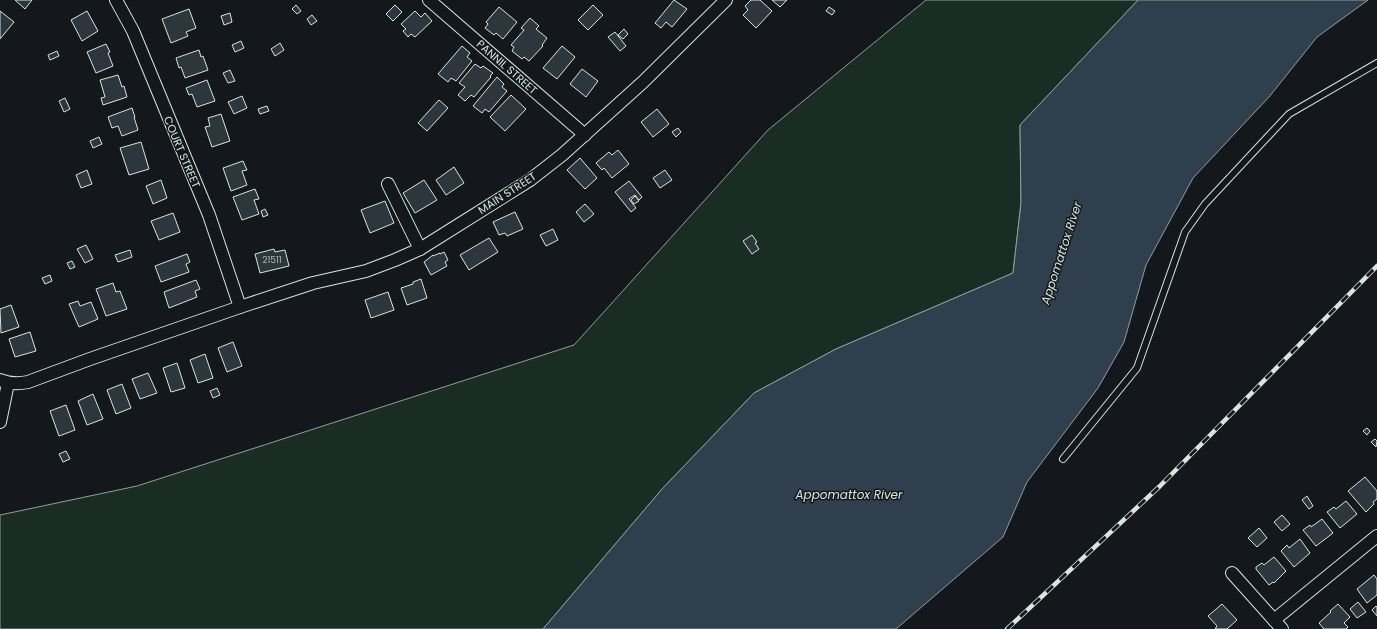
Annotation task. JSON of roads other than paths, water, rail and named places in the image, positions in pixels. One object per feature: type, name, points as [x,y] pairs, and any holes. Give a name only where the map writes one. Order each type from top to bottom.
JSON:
[{"type":"street","name":"COURT STREET","points":[[116,0],[133,31],[209,215],[240,307]]},
{"type":"street","name":"PANNIL STREET","points":[[429,0],[585,135]]},
{"type":"street","name":"MAIN STREET","points":[[4,382],[18,384],[28,382],[90,359],[313,283],[366,271],[420,249],[530,180],[562,155],[644,82],[726,0]]},
{"type":"street","points":[[388,184],[420,249]]},
{"type":"street","points":[[0,422],[4,382]]},
{"type":"street","points":[[1232,573],[1278,625],[1377,536]]},
{"type":"lane","points":[[1063,459],[1137,368],[1185,232],[1205,204],[1289,114],[1377,64]]},
{"type":"water","name":"Appomattox River","points":[[1138,0],[1368,0],[1317,37],[1269,97],[1193,178],[1146,265],[1124,342],[1098,388],[1027,482],[1003,537],[896,629],[543,629],[663,488],[754,393],[836,349],[1013,273],[1021,203],[1020,125]]},
{"type":"railway","points":[[1007,629],[1160,486],[1377,266]]}]
